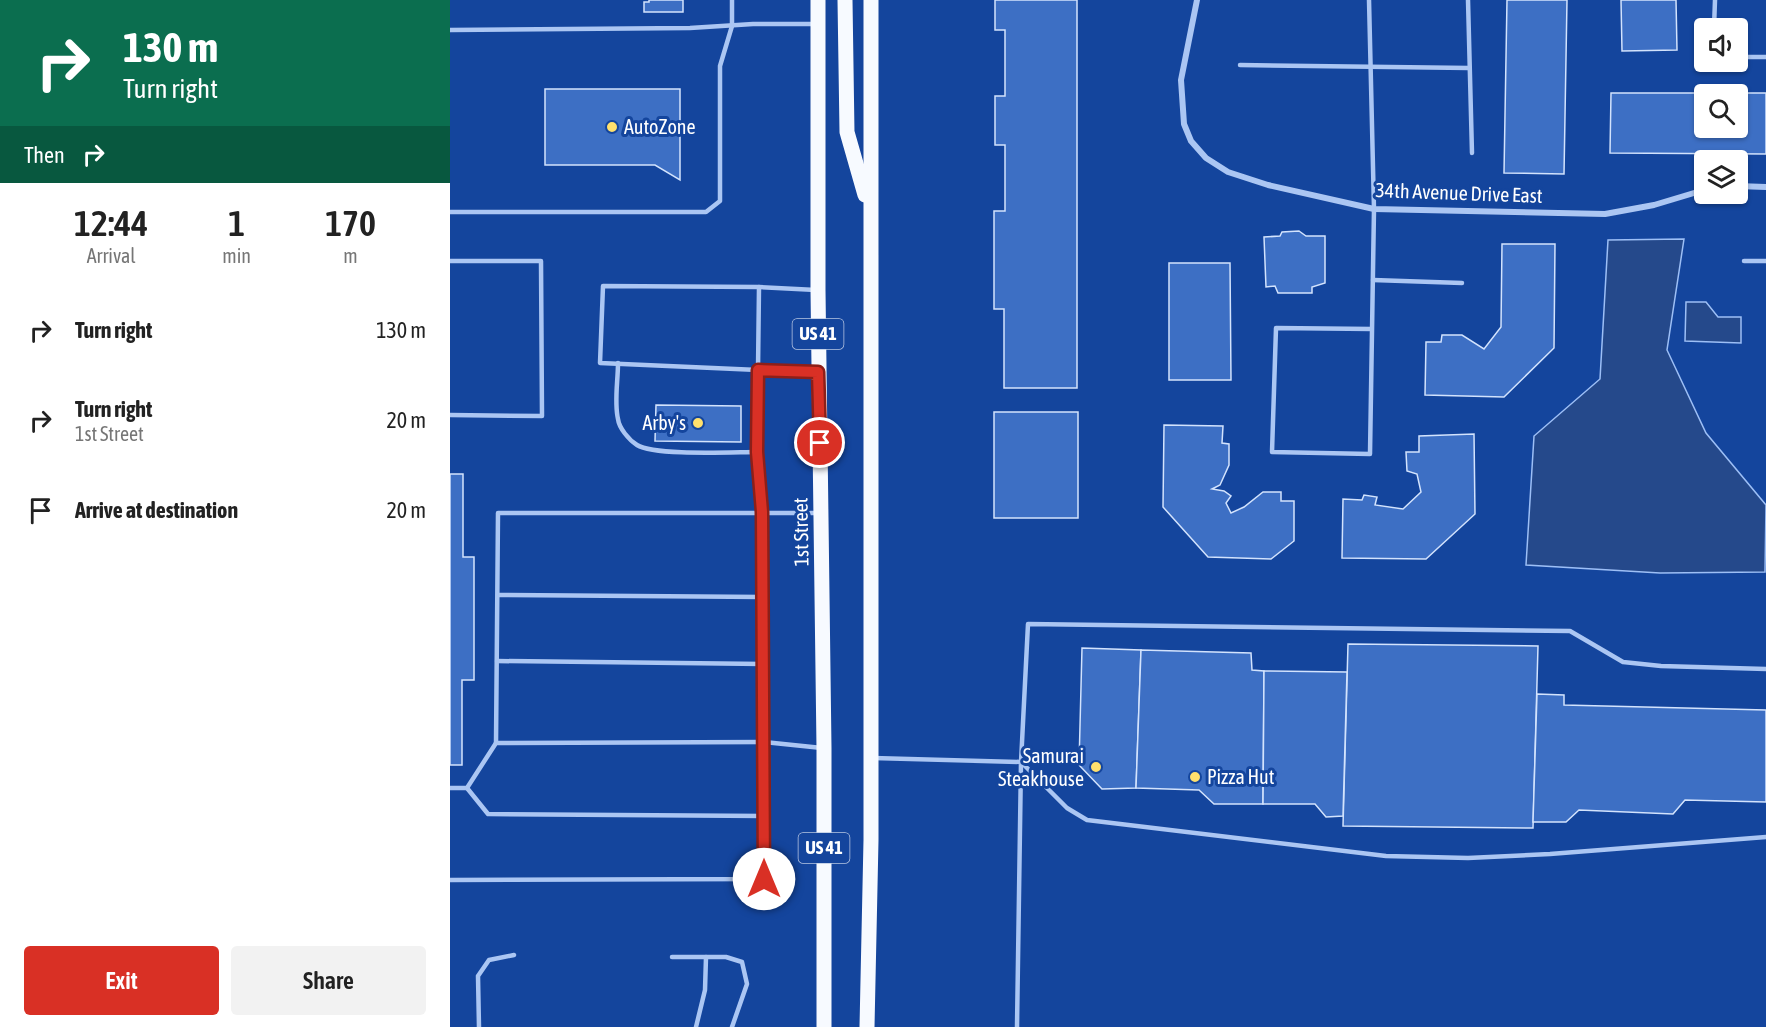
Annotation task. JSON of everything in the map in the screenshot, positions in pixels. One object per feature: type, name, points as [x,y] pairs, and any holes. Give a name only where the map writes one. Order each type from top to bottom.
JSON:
[{"type":"main road","name":"1st Street","points":[[818,0],[818,372],[822,514],[824,1027]]},
{"type":"main road","points":[[845,0],[847,132],[870,213]]},
{"type":"main road","name":"US 41","points":[[867,1027],[870,758],[871,0]]},
{"type":"street","name":"34th Avenue Drive East","points":[[1197,0],[1181,80],[1184,124],[1191,141],[1206,158],[1228,172],[1268,185],[1374,209],[1605,214],[1654,205],[1694,193]]},
{"type":"street","points":[[1748,186],[1766,187]]},
{"type":"lane","points":[[450,212],[706,212],[720,201],[720,66],[732,26],[732,0]]},
{"type":"lane","points":[[1369,0],[1374,209],[1370,454],[1272,452],[1276,328],[1372,329]]},
{"type":"lane","points":[[1468,0],[1472,153]]},
{"type":"lane","points":[[1714,0],[1714,18]]},
{"type":"lane","points":[[450,30],[690,28],[819,24]]},
{"type":"lane","points":[[1748,57],[1766,57]]},
{"type":"lane","points":[[1240,65],[1469,68]]},
{"type":"lane","points":[[450,261],[541,261],[542,416],[450,416]]},
{"type":"lane","points":[[1744,261],[1766,261]]},
{"type":"lane","points":[[1373,280],[1462,283]]},
{"type":"lane","points":[[818,290],[759,287],[603,286],[600,363],[818,372]]},
{"type":"lane","points":[[450,880],[764,879],[762,512],[757,452],[759,287]]},
{"type":"lane","points":[[618,363],[618,421],[638,446],[658,450],[757,452]]},
{"type":"lane","points":[[467,788],[496,743],[498,513],[762,512],[822,514]]},
{"type":"lane","points":[[498,595],[762,597]]},
{"type":"lane","points":[[1017,1027],[1021,762],[1028,624],[1570,631],[1623,662],[1661,666],[1766,669]]},
{"type":"lane","points":[[497,661],[763,664]]},
{"type":"lane","points":[[496,743],[764,742],[824,748]]},
{"type":"lane","points":[[870,758],[1021,762],[1067,808],[1087,820],[1386,856],[1468,858],[1550,854],[1766,837]]},
{"type":"lane","points":[[450,788],[467,788]]},
{"type":"lane","points":[[467,788],[488,814],[764,816]]},
{"type":"lane","points":[[479,1027],[478,976],[489,960],[514,955]]},
{"type":"lane","points":[[672,957],[726,957],[742,962],[747,984],[732,1027]]},
{"type":"lane","points":[[696,1027],[705,990],[706,957]]},
{"type":"water","points":[[1684,239],[1667,350],[1706,433],[1766,505],[1765,572],[1660,573],[1526,565],[1534,436],[1600,379],[1608,240]]},
{"type":"water","points":[[1686,302],[1706,302],[1718,317],[1741,317],[1741,343],[1685,341]]},
{"type":"building","points":[[649,0],[683,0],[683,12],[644,12],[644,2],[649,2]]},
{"type":"building","points":[[995,0],[1077,0],[1077,388],[1004,388],[1004,309],[994,309],[994,211],[1005,211],[1005,145],[995,145],[995,96],[1005,96],[1005,30],[995,30]]},
{"type":"building","points":[[1507,0],[1567,0],[1564,174],[1504,173]]},
{"type":"building","points":[[1621,0],[1676,0],[1677,50],[1622,51]]},
{"type":"building","name":"AutoZone","points":[[545,89],[680,89],[680,180],[655,165],[545,165]]},
{"type":"building","points":[[1611,93],[1694,93],[1694,138],[1748,138],[1748,93],[1766,93],[1766,154],[1748,154],[1748,150],[1694,150],[1694,154],[1610,153]]},
{"type":"building","points":[[1299,231],[1306,236],[1325,236],[1325,283],[1312,287],[1312,293],[1278,293],[1275,286],[1266,287],[1264,237],[1280,236],[1282,232]]},
{"type":"building","points":[[1502,244],[1555,244],[1554,348],[1504,397],[1425,395],[1426,342],[1441,342],[1442,335],[1462,335],[1484,349],[1501,327]]},
{"type":"building","points":[[1169,263],[1230,263],[1231,380],[1169,380]]},
{"type":"building","name":"Arby's","points":[[656,405],[741,406],[741,442],[655,441]]},
{"type":"building","points":[[994,412],[1078,412],[1078,518],[994,518]]},
{"type":"building","points":[[1164,425],[1223,426],[1222,443],[1229,444],[1229,465],[1220,485],[1212,489],[1224,491],[1231,496],[1226,503],[1231,513],[1244,507],[1263,492],[1281,492],[1281,501],[1294,501],[1294,541],[1271,559],[1208,557],[1163,507]]},
{"type":"building","points":[[1474,434],[1475,514],[1426,559],[1342,558],[1343,499],[1362,500],[1364,495],[1377,497],[1375,505],[1403,509],[1421,492],[1417,474],[1407,471],[1406,452],[1419,452],[1419,436]]},
{"type":"building","points":[[450,474],[463,474],[463,557],[474,557],[474,680],[462,680],[462,765],[450,765]]},
{"type":"building","points":[[1348,644],[1538,646],[1533,828],[1343,826]]},
{"type":"building","points":[[1082,648],[1141,650],[1136,788],[1102,789],[1079,765]]},
{"type":"building","points":[[1141,650],[1251,653],[1252,670],[1264,671],[1263,804],[1214,804],[1199,790],[1136,788]]},
{"type":"building","points":[[1264,671],[1347,672],[1343,816],[1326,817],[1315,804],[1263,804]]},
{"type":"building","points":[[1537,694],[1564,695],[1564,705],[1766,710],[1766,802],[1685,800],[1673,814],[1579,810],[1566,822],[1533,822]]},
{"type":"place","name":"AutoZone","points":[[612,127]]},
{"type":"place","name":"Arby's","points":[[698,423]]},
{"type":"place","name":"Samurai Steakhouse","points":[[1096,767]]},
{"type":"place","name":"Pizza Hut","points":[[1195,777]]},
{"type":"route","points":[[764,879],[762,512],[757,452],[758,370],[818,372],[820,443]]}]
